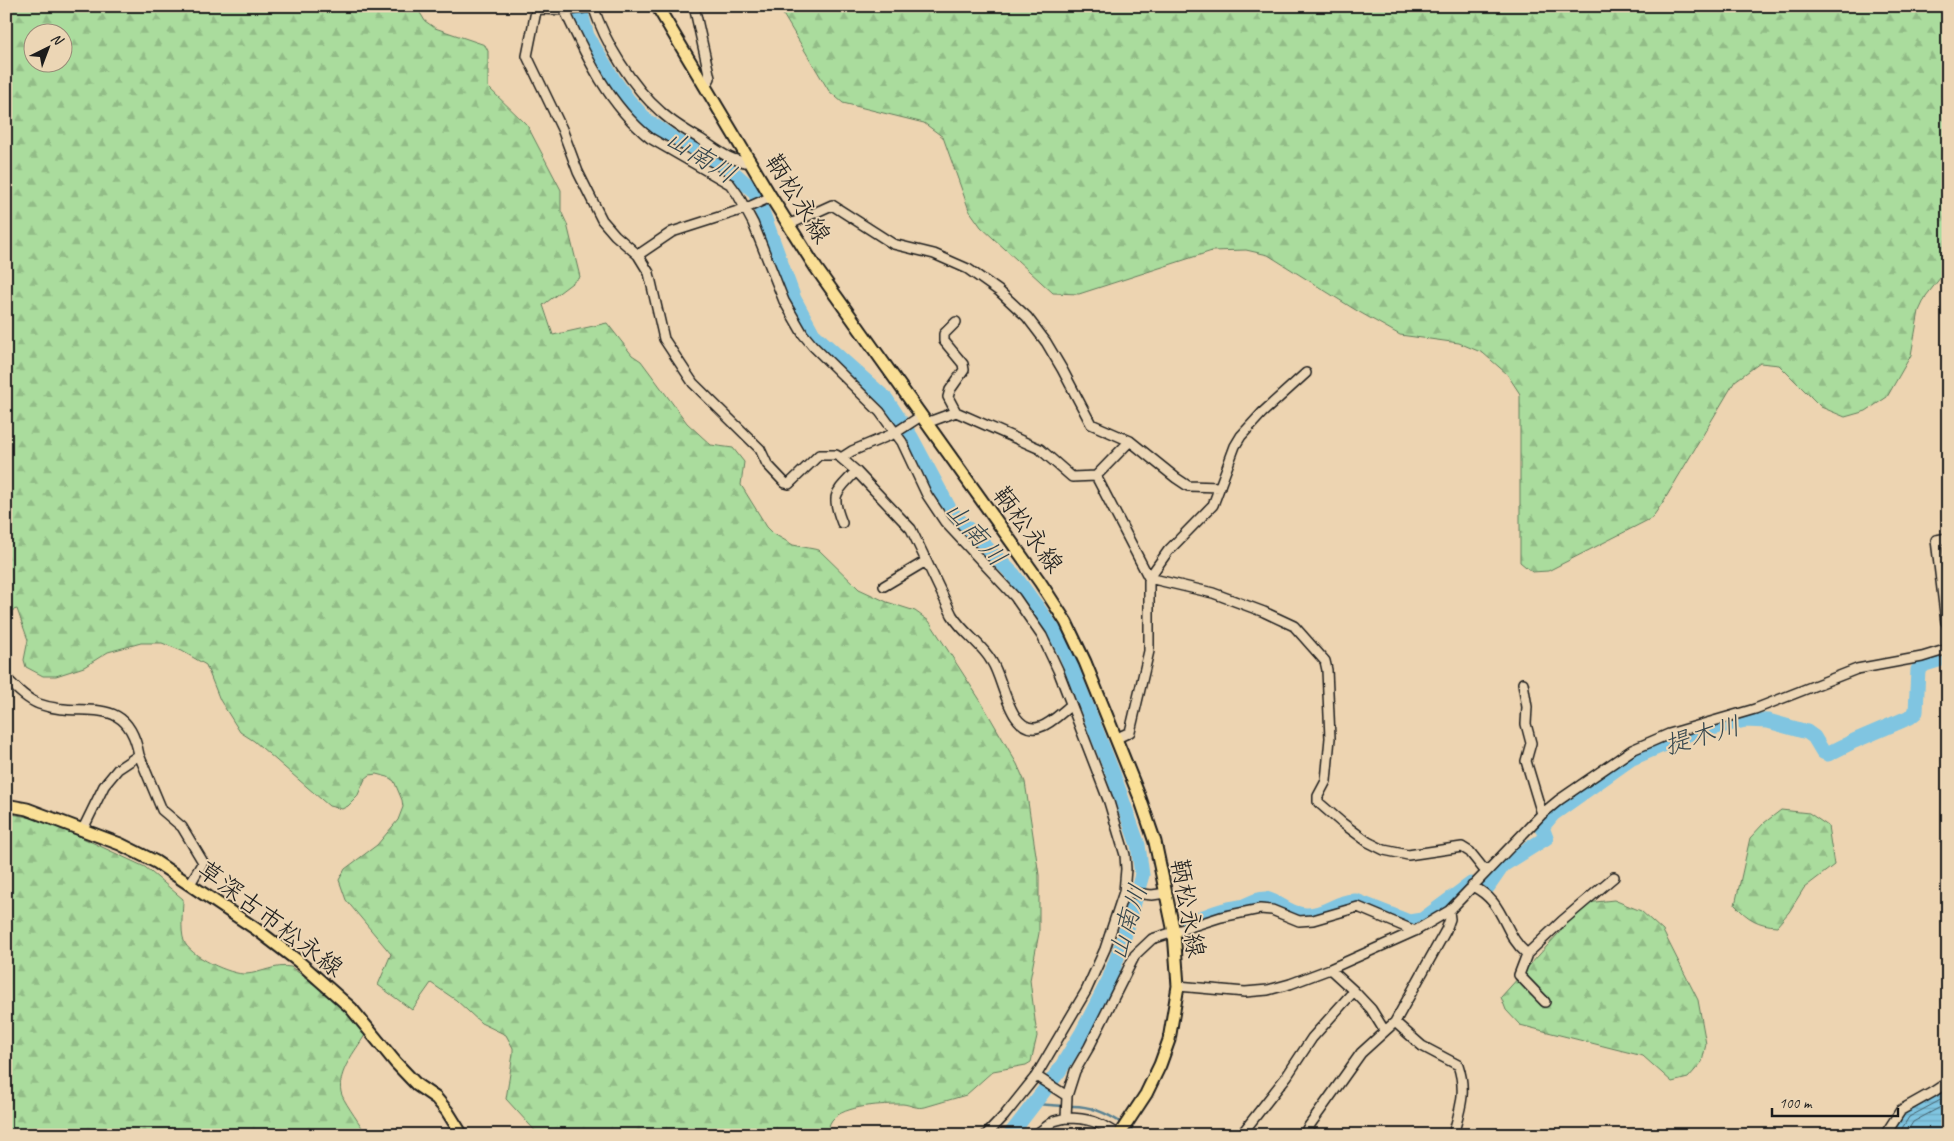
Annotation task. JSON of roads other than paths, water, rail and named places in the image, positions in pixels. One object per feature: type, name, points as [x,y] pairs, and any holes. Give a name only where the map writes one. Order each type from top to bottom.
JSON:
[{"type":"main road","name":"鞆松永線","points":[[657,6],[750,162],[768,198],[919,421],[1040,582],[1066,622],[1117,738],[1155,842],[1174,932],[1178,986],[1169,1040],[1160,1065],[1146,1094],[1120,1134]]},
{"type":"main road","name":"草深古市松永線","points":[[6,805],[27,809],[83,829],[156,862],[256,929],[298,961],[351,1008],[396,1063],[417,1085],[436,1098],[447,1110],[462,1135]]},
{"type":"street","points":[[694,6],[710,78],[705,87]]},
{"type":"street","points":[[750,162],[734,160],[661,113],[642,93],[625,70],[592,7],[567,9],[537,8],[527,56],[562,129],[578,172],[602,220],[615,235],[638,255],[649,273],[664,339],[693,383],[760,449],[767,464],[785,482],[789,484],[818,455],[836,455],[856,471],[911,529],[958,624],[992,662],[1014,717],[1023,726],[1030,729],[1041,727],[1071,705]]},
{"type":"street","points":[[567,9],[596,75],[623,112],[650,138],[730,184],[746,208],[784,301],[803,334],[897,431],[927,495],[945,522],[1015,597],[1042,636],[1058,670],[1109,802],[1125,855],[1126,892],[1105,949],[1086,991],[1038,1077],[986,1135]]},
{"type":"street","points":[[638,255],[672,232],[746,208],[768,198]]},
{"type":"street","points":[[788,225],[832,205],[894,244],[934,254],[968,269],[999,291],[1027,317],[1062,369],[1091,424],[1130,441],[1188,486],[1220,487]]},
{"type":"street","points":[[956,322],[944,334],[944,341],[963,364],[964,370],[950,390],[948,397],[956,412]]},
{"type":"street","points":[[1149,578],[1168,552],[1213,505],[1235,446],[1241,436],[1262,412],[1306,373]]},
{"type":"street","points":[[841,458],[852,451],[919,421],[956,412],[1040,449],[1072,477],[1096,476],[1130,441]]},
{"type":"street","points":[[842,523],[835,499],[841,488],[856,471]]},
{"type":"street","points":[[1096,476],[1149,578],[1149,651],[1130,732],[1117,738]]},
{"type":"street","points":[[1948,538],[1936,540],[1946,622],[1948,625]]},
{"type":"street","points":[[884,586],[926,562]]},
{"type":"street","points":[[1149,578],[1213,593],[1264,612],[1294,626],[1325,661],[1327,670],[1330,738],[1326,781],[1318,796],[1318,802],[1361,837],[1384,850],[1408,855],[1462,847],[1470,852],[1486,872]]},
{"type":"street","points":[[1178,986],[1245,992],[1268,990],[1330,969],[1415,931],[1449,911],[1542,814],[1559,800],[1632,750],[1669,734],[1755,709],[1857,669],[1922,657],[1948,649]]},
{"type":"street","points":[[6,678],[20,693],[38,704],[56,709],[102,710],[116,715],[128,725],[136,738],[140,755],[162,810],[182,827],[203,862],[190,884]]},
{"type":"street","points":[[1523,682],[1527,707],[1526,724],[1531,743],[1526,761],[1542,814]]},
{"type":"street","points":[[83,829],[104,786],[118,769],[140,755]]},
{"type":"street","points":[[1545,1002],[1519,975],[1527,954],[1562,921],[1614,877]]},
{"type":"street","points":[[1472,886],[1485,892],[1494,901],[1520,948],[1527,954]]},
{"type":"street","points":[[1126,892],[1152,895],[1166,893]]},
{"type":"street","points":[[1035,1135],[1054,1121],[1065,1103],[1075,1071],[1089,1047],[1135,954],[1152,939],[1221,917],[1260,909],[1272,910],[1299,921],[1313,920],[1358,907],[1415,931]]},
{"type":"street","points":[[1306,1135],[1307,1129],[1361,1053],[1395,1022],[1446,930],[1450,919],[1449,911]]},
{"type":"street","points":[[1330,969],[1371,1009],[1384,1030]]},
{"type":"street","points":[[1244,1131],[1287,1076],[1312,1038],[1354,991]]},
{"type":"street","points":[[1395,1022],[1422,1046],[1458,1065],[1464,1095],[1453,1135]]},
{"type":"street","points":[[1038,1077],[1082,1118],[1099,1122],[1120,1134]]},
{"type":"street","points":[[1885,1135],[1901,1110],[1948,1082]]},
{"type":"water","points":[[1948,1090],[1948,1135],[1892,1135],[1905,1114]]},
{"type":"waterway","name":"山南川","points":[[579,6],[587,36],[613,79],[628,100],[647,121],[678,142],[726,166],[755,192],[794,299],[813,334],[886,399],[911,437],[951,512],[1013,574],[1054,631],[1066,654],[1113,774],[1138,845],[1142,875],[1122,944],[1109,980],[1082,1033],[1059,1071],[1010,1135]]},
{"type":"waterway","name":"提木川","points":[[1485,886],[1487,888],[1503,865],[1546,838],[1542,827],[1553,814],[1632,758],[1688,734],[1745,720],[1768,721],[1807,732],[1814,737],[1823,752],[1828,754],[1910,717],[1916,712],[1918,670],[1925,664],[1948,657]]},
{"type":"waterway","name":"提木川","points":[[1189,923],[1217,912],[1244,906],[1263,899],[1302,915],[1321,913],[1344,903],[1356,901],[1409,922],[1422,920],[1471,884]]},
{"type":"waterway","points":[[1035,1104],[1064,1106]]},
{"type":"waterway","points":[[1070,1106],[1098,1110],[1123,1124]]},
{"type":"waterway","points":[[1127,1127],[1138,1135]]}]
